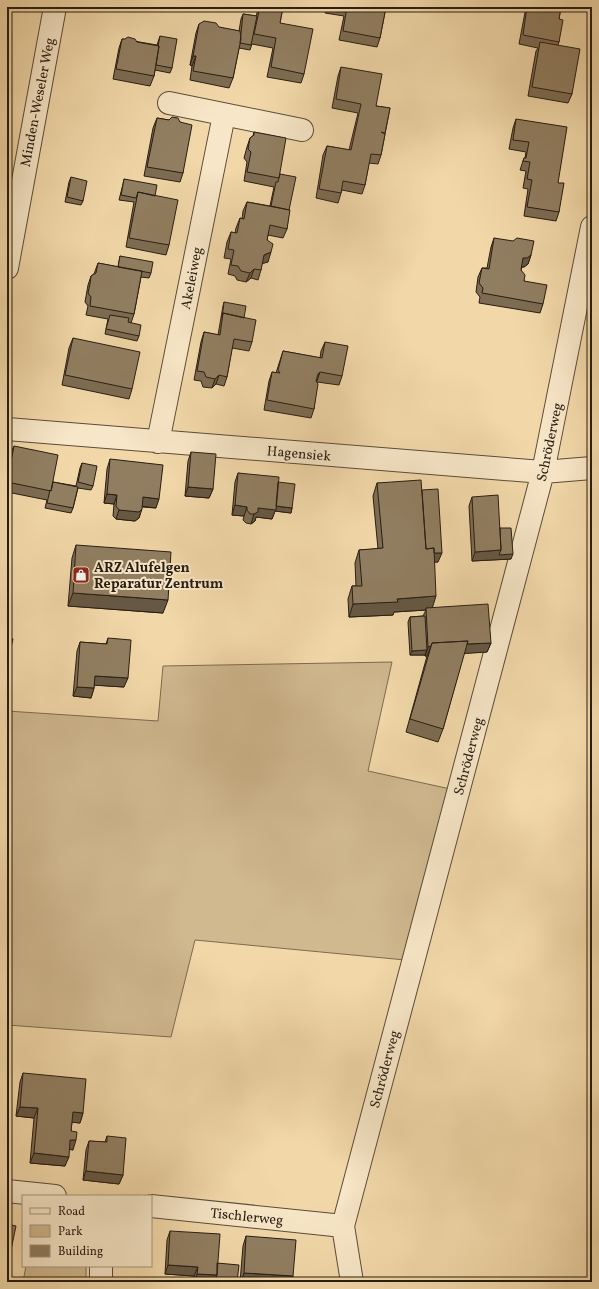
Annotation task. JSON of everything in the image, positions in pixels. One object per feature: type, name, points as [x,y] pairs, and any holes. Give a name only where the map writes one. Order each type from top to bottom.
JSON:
[{"type":"street","name":"Minden-Weseler Weg","points":[[7,268],[55,7]]},
{"type":"street","points":[[169,103],[302,130]]},
{"type":"street","name":"Akeleiweg","points":[[158,442],[224,115]]},
{"type":"street","name":"Schröderweg","points":[[352,1282],[343,1226],[543,472],[592,227]]},
{"type":"street","name":"Hagensiek","points":[[7,429],[543,472],[592,468]]},
{"type":"street","points":[[7,1191],[45,1195]]},
{"type":"street","name":"Tischlerweg","points":[[152,1206],[343,1226]]},
{"type":"street","points":[[101,1282],[102,1267]]},
{"type":"green space","points":[[392,662],[368,771],[455,790],[405,960],[195,940],[171,1037],[7,1025],[7,711],[158,721],[163,666]]},
{"type":"green space","points":[[26,1267],[86,1267],[86,1282],[23,1282]]},
{"type":"building","points":[[260,7],[283,7],[280,23],[313,29],[304,74],[271,67],[276,38],[254,34]]},
{"type":"building","points":[[327,7],[347,7],[346,12]]},
{"type":"building","points":[[347,7],[386,7],[380,38],[343,31]]},
{"type":"building","points":[[527,7],[561,7],[559,19],[563,20],[559,42],[523,35]]},
{"type":"building","points":[[243,14],[257,16],[251,45],[240,43]]},
{"type":"building","points":[[204,21],[216,23],[219,27],[240,31],[241,39],[233,78],[193,71],[196,56],[193,56],[199,24]]},
{"type":"building","points":[[160,36],[177,39],[172,68],[156,65]]},
{"type":"building","points":[[128,37],[135,39],[137,42],[159,46],[154,76],[116,69],[122,39]]},
{"type":"building","points":[[7,41],[9,41],[7,52]]},
{"type":"building","points":[[540,42],[580,49],[572,94],[532,87]]},
{"type":"building","points":[[341,67],[382,74],[376,106],[390,108],[385,133],[381,132],[385,134],[381,155],[371,154],[365,185],[343,181],[341,193],[319,189],[327,146],[351,150],[361,104],[336,99]]},
{"type":"building","points":[[172,117],[178,118],[180,122],[192,125],[183,173],[147,167],[157,118],[169,120]]},
{"type":"building","points":[[516,119],[567,127],[558,183],[564,183],[559,212],[527,207],[532,180],[527,179],[530,162],[523,161],[524,158],[526,158],[529,142],[513,140]]},
{"type":"building","points":[[254,132],[286,138],[279,178],[247,172],[251,152],[248,149],[250,138],[254,135]]},
{"type":"building","points":[[280,174],[296,177],[289,210],[271,206],[276,182],[278,182]]},
{"type":"building","points":[[71,177],[87,181],[83,201],[67,197]]},
{"type":"building","points":[[124,179],[157,185],[155,196],[138,192],[136,198],[121,195]]},
{"type":"building","points":[[138,192],[178,200],[169,245],[129,238]]},
{"type":"building","points":[[247,202],[290,210],[287,229],[270,225],[267,240],[273,244],[271,252],[264,255],[261,270],[254,269],[250,273],[241,271],[238,266],[231,265],[234,250],[228,249],[231,232],[237,233],[240,218],[244,219]]},
{"type":"building","points":[[494,238],[513,241],[517,238],[534,241],[531,255],[527,258],[523,258],[521,270],[525,275],[524,281],[547,285],[543,304],[482,293],[483,288],[479,283],[482,268],[489,269]]},
{"type":"building","points":[[120,256],[153,262],[151,273],[118,267]]},
{"type":"building","points":[[98,263],[142,271],[134,314],[90,306],[91,297],[88,293],[91,276],[96,273]]},
{"type":"building","points":[[224,302],[246,306],[244,318],[223,313],[222,318]]},
{"type":"building","points":[[223,313],[256,320],[252,342],[234,339],[227,377],[219,375],[215,379],[206,377],[204,372],[197,371],[204,332],[220,335]]},
{"type":"building","points":[[110,315],[129,318],[128,322],[141,325],[139,336],[106,329]]},
{"type":"building","points":[[73,338],[140,352],[132,389],[65,375]]},
{"type":"building","points":[[325,342],[348,346],[342,376],[320,372],[318,374],[314,409],[267,400],[272,372],[280,373],[278,370],[283,351],[322,358]]},
{"type":"building","points":[[14,446],[58,455],[51,491],[7,482]]},
{"type":"building","points":[[191,452],[216,454],[213,489],[188,487]]},
{"type":"building","points":[[110,459],[163,465],[159,499],[143,497],[142,509],[139,512],[119,510],[116,506],[117,495],[107,494]]},
{"type":"building","points":[[82,463],[97,466],[93,486],[78,482]]},
{"type":"building","points":[[238,473],[279,477],[276,510],[258,508],[258,512],[250,514],[247,507],[235,505]]},
{"type":"building","points":[[421,480],[426,549],[434,548],[436,596],[397,599],[398,602],[353,604],[352,586],[362,586],[359,550],[383,548],[377,483]]},
{"type":"building","points":[[53,482],[78,487],[73,508],[47,503]]},
{"type":"building","points":[[278,482],[295,484],[292,508],[276,506]]},
{"type":"building","points":[[438,489],[442,553],[434,553],[434,548],[426,549],[422,490]]},
{"type":"building","points":[[498,495],[501,550],[475,552],[472,497]]},
{"type":"building","points":[[500,528],[511,528],[513,554],[499,555],[501,550]]},
{"type":"building","points":[[76,545],[171,552],[168,600],[73,593]]},
{"type":"building","points":[[488,604],[491,643],[467,644],[468,641],[432,643],[431,646],[428,647],[426,608]]},
{"type":"building","points":[[425,616],[427,650],[412,651],[410,617]]},
{"type":"building","points":[[7,637],[13,639],[8,660],[7,660]]},
{"type":"building","points":[[108,638],[131,640],[128,678],[95,676],[94,688],[77,687],[80,642],[107,644]]},
{"type":"building","points":[[468,641],[443,729],[410,719],[432,643]]},
{"type":"building","points":[[23,1073],[86,1079],[83,1113],[73,1112],[71,1131],[77,1132],[76,1140],[70,1140],[69,1157],[34,1153],[38,1108],[20,1107]]},
{"type":"building","points":[[107,1136],[126,1138],[123,1175],[86,1171],[89,1141],[107,1142]]},
{"type":"building","points":[[7,1201],[11,1202],[7,1221]]},
{"type":"building","points":[[7,1224],[16,1226],[7,1269]]},
{"type":"building","points":[[170,1231],[220,1234],[217,1275],[197,1274],[198,1267],[168,1265]]},
{"type":"building","points":[[246,1236],[296,1240],[293,1276],[244,1273]]},
{"type":"building","points":[[217,1263],[239,1265],[237,1282],[215,1282],[217,1275]]},
{"type":"building","points":[[7,1277],[24,1281],[7,1282]]},
{"type":"place","name":"ARZ Alufelgen Reparatur Zentrum","points":[[81,575]]}]
